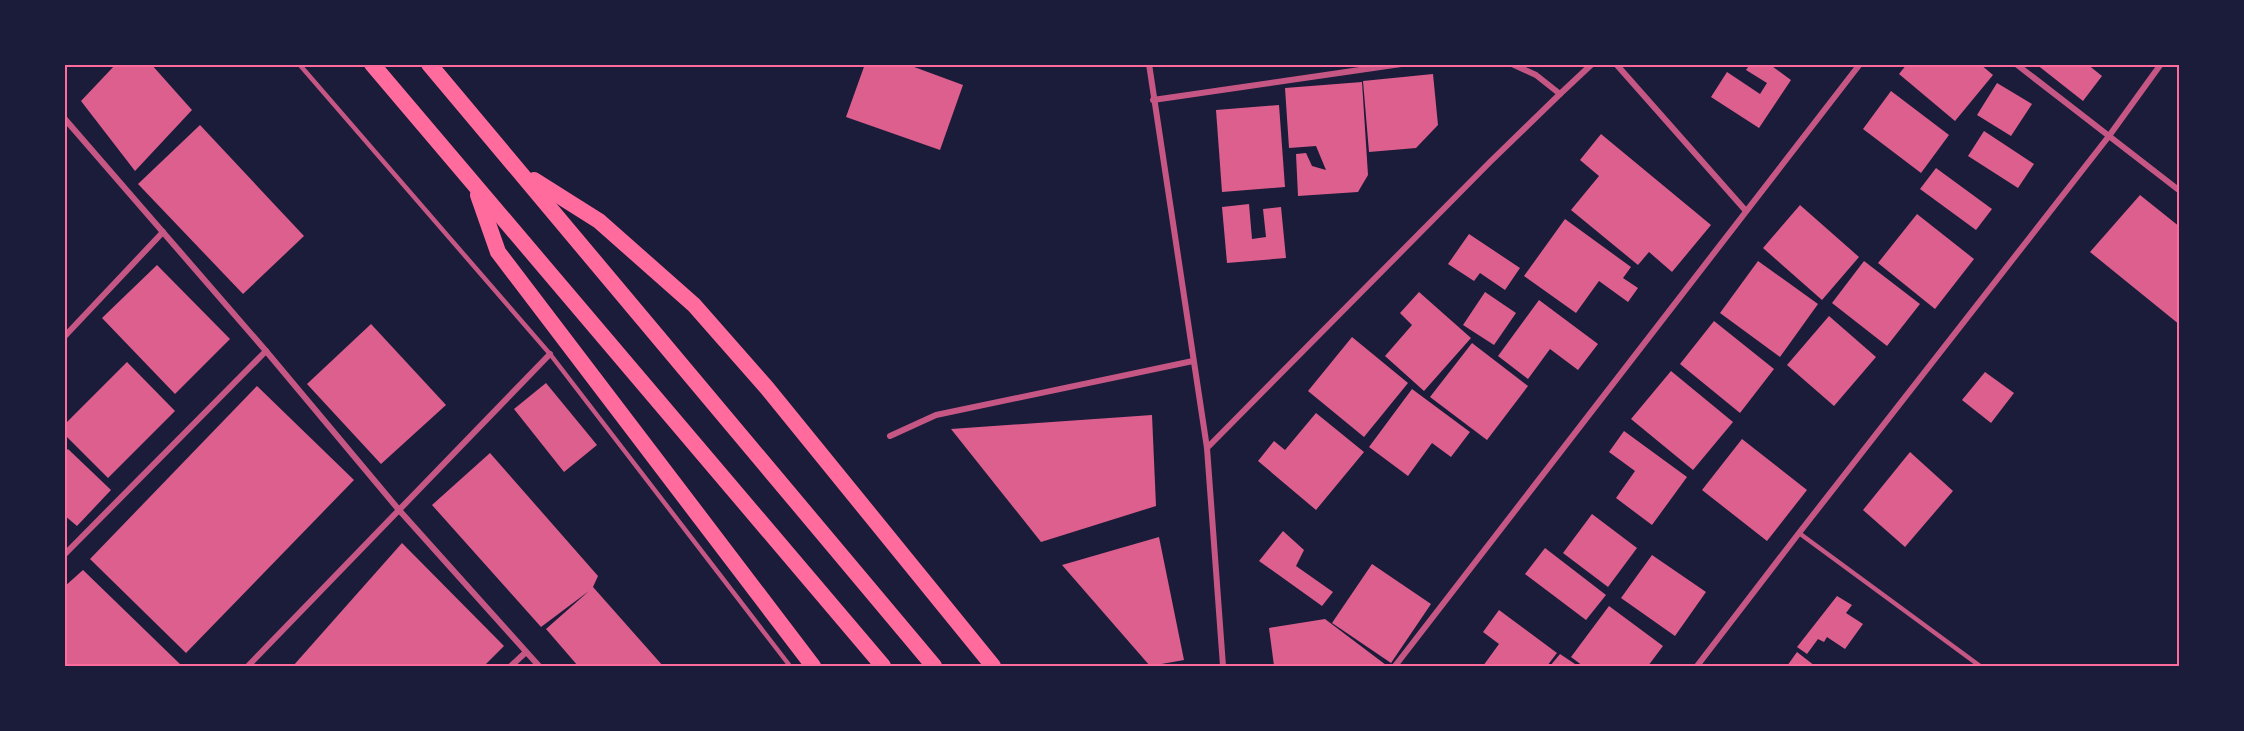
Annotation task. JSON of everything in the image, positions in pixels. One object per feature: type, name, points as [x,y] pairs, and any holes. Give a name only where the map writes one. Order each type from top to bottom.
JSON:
[{"type":"highway","points":[[372,64],[883,666]]},
{"type":"highway","points":[[429,64],[934,666]]},
{"type":"highway","points":[[520,172],[599,221],[694,305],[767,388],[993,666]]},
{"type":"highway","points":[[473,183],[498,252],[813,666]]},
{"type":"street","points":[[1149,64],[1208,448],[1223,666]]},
{"type":"street","points":[[1153,100],[1401,64]]},
{"type":"street","points":[[1512,64],[1536,75],[1560,94]]},
{"type":"street","points":[[1208,448],[1490,162],[1592,64]]},
{"type":"street","points":[[1616,64],[1746,211]]},
{"type":"street","points":[[1395,666],[1860,64]]},
{"type":"street","points":[[2016,64],[2180,191]]},
{"type":"street","points":[[1697,666],[2109,136],[2161,64]]},
{"type":"street","points":[[64,118],[266,351],[399,510],[539,666]]},
{"type":"street","points":[[64,337],[163,232]]},
{"type":"street","points":[[64,555],[266,351]]},
{"type":"street","points":[[248,666],[550,354]]},
{"type":"street","points":[[890,436],[936,415],[1193,361]]},
{"type":"street","points":[[511,666],[526,652]]},
{"type":"lane","points":[[300,64],[550,354],[790,666]]},
{"type":"lane","points":[[1799,532],[1980,666]]},
{"type":"building","points":[[116,64],[151,64],[192,110],[135,171],[81,101]]},
{"type":"building","points":[[865,64],[906,64],[963,85],[940,150],[846,117]]},
{"type":"building","points":[[1750,64],[1769,64],[1791,80],[1759,128],[1711,97],[1727,72],[1760,94],[1767,83],[1746,70]]},
{"type":"building","points":[[1907,64],[1980,64],[1993,75],[1955,121],[1899,74]]},
{"type":"building","points":[[2036,64],[2087,64],[2102,76],[2083,101]]},
{"type":"building","points":[[1433,74],[1438,125],[1416,148],[1369,152],[1363,81]]},
{"type":"building","points":[[1362,82],[1368,175],[1358,192],[1298,196],[1296,154],[1306,153],[1312,166],[1326,170],[1316,146],[1289,148],[1285,88]]},
{"type":"building","points":[[1997,83],[2032,104],[2011,136],[1977,115]]},
{"type":"building","points":[[1891,91],[1949,135],[1921,173],[1863,129]]},
{"type":"building","points":[[1279,105],[1285,187],[1222,192],[1216,110]]},
{"type":"building","points":[[200,125],[304,236],[243,294],[138,184]]},
{"type":"building","points":[[1984,131],[2034,164],[2018,188],[1968,156]]},
{"type":"building","points":[[1601,134],[1711,225],[1672,272],[1649,252],[1638,265],[1571,210],[1599,176],[1580,160]]},
{"type":"building","points":[[1936,168],[1992,209],[1976,230],[1920,189]]},
{"type":"building","points":[[2140,195],[2180,227],[2180,325],[2090,252]]},
{"type":"building","points":[[1249,204],[1252,239],[1266,237],[1263,209],[1281,207],[1286,258],[1227,263],[1222,207]]},
{"type":"building","points":[[1800,205],[1859,257],[1822,300],[1763,248]]},
{"type":"building","points":[[1917,214],[1974,259],[1935,309],[1878,263]]},
{"type":"building","points":[[1565,219],[1631,267],[1623,278],[1638,288],[1628,302],[1599,281],[1576,313],[1524,276]]},
{"type":"building","points":[[1469,234],[1520,268],[1505,290],[1480,273],[1474,281],[1448,264]]},
{"type":"building","points":[[1758,261],[1818,304],[1780,357],[1720,313]]},
{"type":"building","points":[[1864,261],[1920,304],[1887,346],[1832,303]]},
{"type":"building","points":[[157,265],[230,339],[175,394],[102,318]]},
{"type":"building","points":[[1419,292],[1471,338],[1424,391],[1385,356],[1412,325],[1400,313]]},
{"type":"building","points":[[1485,292],[1516,313],[1494,345],[1463,325]]},
{"type":"building","points":[[1539,300],[1598,344],[1578,370],[1550,349],[1528,379],[1498,356]]},
{"type":"building","points":[[1829,316],[1876,357],[1834,406],[1787,365]]},
{"type":"building","points":[[1714,321],[1774,369],[1740,413],[1680,364]]},
{"type":"building","points":[[371,324],[446,405],[381,464],[307,384]]},
{"type":"building","points":[[1352,337],[1408,383],[1364,437],[1308,391]]},
{"type":"building","points":[[1472,343],[1528,386],[1487,440],[1430,397]]},
{"type":"building","points":[[127,362],[175,411],[108,478],[64,434],[64,425]]},
{"type":"building","points":[[1671,371],[1733,422],[1693,470],[1631,419]]},
{"type":"building","points":[[1985,372],[2014,393],[1991,423],[1962,400]]},
{"type":"building","points":[[546,383],[597,445],[564,472],[514,409]]},
{"type":"building","points":[[257,386],[354,480],[186,653],[90,559]]},
{"type":"building","points":[[1412,389],[1470,432],[1451,457],[1432,443],[1408,476],[1369,447]]},
{"type":"building","points":[[1316,413],[1364,452],[1316,510],[1258,461],[1274,441],[1285,450]]},
{"type":"building","points":[[1152,415],[1156,506],[1041,542],[951,429]]},
{"type":"building","points":[[1624,431],[1687,477],[1652,525],[1616,498],[1635,471],[1609,452]]},
{"type":"building","points":[[1742,439],[1807,490],[1767,541],[1702,490]]},
{"type":"building","points":[[68,449],[111,490],[77,526],[64,515],[64,453]]},
{"type":"building","points":[[1910,452],[1953,491],[1905,547],[1863,510]]},
{"type":"building","points":[[490,453],[598,576],[593,587],[663,666],[578,666],[546,629],[589,591],[541,627],[432,505]]},
{"type":"building","points":[[1592,514],[1637,548],[1608,587],[1563,553]]},
{"type":"building","points":[[1283,531],[1304,550],[1296,566],[1333,592],[1322,606],[1259,561]]},
{"type":"building","points":[[1159,537],[1184,660],[1150,666],[1062,565]]},
{"type":"building","points":[[402,543],[504,646],[484,666],[293,666]]},
{"type":"building","points":[[1545,548],[1606,595],[1586,620],[1525,574]]},
{"type":"building","points":[[1652,555],[1706,592],[1675,636],[1621,598]]},
{"type":"building","points":[[1372,564],[1431,604],[1391,663],[1332,623]]},
{"type":"building","points":[[83,570],[182,666],[64,666],[64,587]]},
{"type":"building","points":[[1837,596],[1852,605],[1846,613],[1863,624],[1845,649],[1827,637],[1824,642],[1818,639],[1807,654],[1797,647]]},
{"type":"building","points":[[1609,606],[1663,646],[1648,666],[1583,666],[1571,657]]},
{"type":"building","points":[[1499,610],[1557,653],[1547,666],[1483,666],[1499,644],[1483,632]]},
{"type":"building","points":[[1325,619],[1386,665],[1274,666],[1269,628]]},
{"type":"building","points":[[1797,652],[1815,666],[1787,666]]},
{"type":"building","points":[[1560,654],[1578,666],[1550,666]]}]
